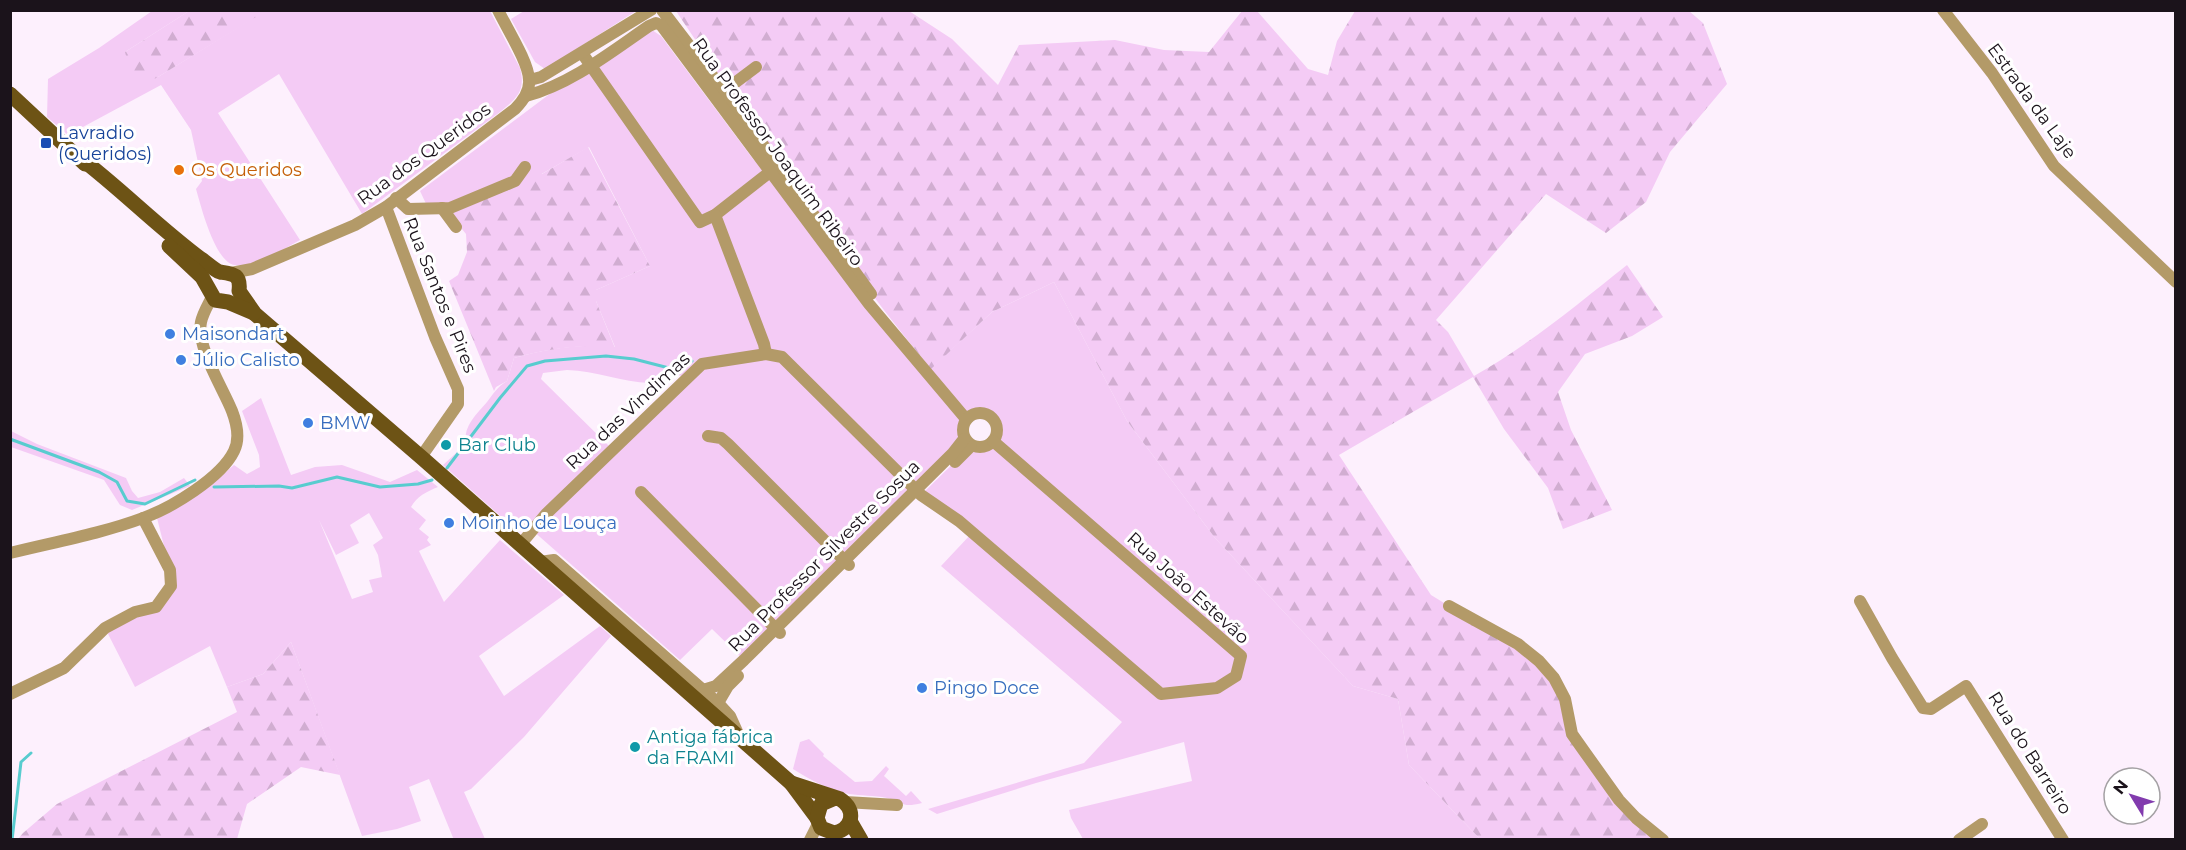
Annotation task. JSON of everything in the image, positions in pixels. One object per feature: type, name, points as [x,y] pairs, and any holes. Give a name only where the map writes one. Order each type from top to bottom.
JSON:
[{"type":"main road","points":[[10,94],[79,157],[114,184],[160,231],[182,258],[225,288],[422,457],[791,783],[831,829]]},
{"type":"main road","points":[[791,783],[845,809],[861,840]]},
{"type":"main road","points":[[831,829],[821,804],[845,809]]},
{"type":"main road","points":[[831,829],[848,826],[845,809]]},
{"type":"street","points":[[498,10],[527,68],[530,80],[526,96]]},
{"type":"street","points":[[530,80],[541,77],[651,10]]},
{"type":"street","name":"Rua Professor Joaquim Ribeiro","points":[[662,10],[724,91],[895,326],[969,417]]},
{"type":"street","name":"Estrada da Laje","points":[[1943,10],[1992,73],[2054,166],[2175,282]]},
{"type":"street","name":"Rua Professor Joaquim Ribeiro","points":[[526,96],[545,91],[589,66],[649,26],[656,23],[662,25],[868,304],[969,417]]},
{"type":"street","points":[[603,39],[611,52]]},
{"type":"street","points":[[582,53],[700,222],[715,215],[770,172]]},
{"type":"street","points":[[724,91],[756,67]]},
{"type":"street","name":"Rua dos Queridos","points":[[143,518],[170,505],[201,485],[229,458],[237,444],[233,412],[201,338],[200,330],[202,317],[225,288],[252,269],[355,225],[386,207],[516,109],[526,96]]},
{"type":"street","points":[[396,198],[408,209],[450,208],[515,181],[525,167]]},
{"type":"street","name":"Rua Santos e Pires","points":[[386,207],[435,337],[458,389],[458,404],[422,457]]},
{"type":"street","points":[[442,208],[456,227]]},
{"type":"street","points":[[715,215],[766,354],[782,357],[918,492]]},
{"type":"street","name":"Rua das Vindimas","points":[[520,544],[546,514],[702,364],[766,354]]},
{"type":"street","points":[[984,413],[994,420],[997,430],[993,441],[983,447],[968,442],[962,427],[969,417],[984,413]]},
{"type":"street","points":[[708,436],[721,438],[728,444],[846,563]]},
{"type":"street","name":"Rua João Estevão","points":[[918,492],[959,521],[1161,694],[1217,688],[1236,676],[1241,656],[993,441]]},
{"type":"street","name":"Rua Professor Silvestre Sosua","points":[[718,703],[728,686],[779,631],[918,492],[953,453],[968,442]]},
{"type":"street","points":[[641,492],[779,631]]},
{"type":"street","points":[[10,553],[143,518],[170,570],[171,586],[156,607],[135,612],[105,628],[64,668],[10,694]]},
{"type":"street","points":[[540,562],[554,560],[718,703],[730,716],[741,740]]},
{"type":"street","name":"Rua do Barreiro","points":[[1860,601],[1923,708],[1931,709],[1966,686],[2063,840]]},
{"type":"street","points":[[1449,606],[1518,644],[1554,678],[1565,699],[1572,734],[1619,800],[1636,818],[1663,840]]},
{"type":"street","name":"Rua Professor Silvestre Sosua","points":[[703,690],[716,686],[779,631]]},
{"type":"street","points":[[845,809],[868,804],[897,805]]},
{"type":"street","points":[[1959,840],[1982,824]]},
{"type":"street","points":[[810,840],[831,829]]},
{"type":"street","points":[[816,840],[831,829]]},
{"type":"green space","points":[[266,10],[490,11],[520,68],[521,88],[515,98],[500,112],[362,214],[279,74],[218,113],[300,240],[261,261],[235,265],[221,255],[210,233],[196,189],[202,181],[191,130],[161,85],[68,135],[47,117],[48,79],[99,48],[152,11],[189,11],[125,52],[158,77]]},
{"type":"green space","points":[[189,11],[266,11],[135,89],[125,52]]},
{"type":"green space","points":[[524,11],[636,11],[545,69],[535,62],[511,19]]},
{"type":"green space","points":[[676,11],[909,11],[952,39],[998,85],[1019,45],[1115,40],[1164,50],[1209,52],[1242,11],[1257,11],[1308,69],[1328,75],[1337,41],[1355,11],[1689,11],[1703,23],[1727,84],[1670,152],[1646,202],[1606,233],[1546,194],[1436,320],[1448,332],[1474,376],[1534,338],[1627,265],[1663,317],[1632,336],[1585,354],[1558,392],[1571,430],[1612,510],[1563,529],[1548,488],[1504,429],[1473,377],[1339,455],[1431,595],[1539,661],[1565,699],[1572,734],[1596,767],[1662,839],[1480,839],[1409,765],[1398,699],[1353,686],[1215,538],[1127,421],[1054,282],[992,312],[931,369],[831,238]]},
{"type":"green space","points":[[652,30],[661,36],[753,159],[777,182],[926,373],[992,312],[1054,282],[1127,421],[1215,538],[1353,686],[1398,699],[1409,765],[1480,839],[1083,839],[1069,810],[1192,781],[1184,742],[1036,783],[937,814],[928,809],[1084,763],[1122,722],[941,566],[972,533],[921,495],[971,446],[983,447],[993,441],[997,427],[992,419],[979,413],[967,418],[964,423],[964,439],[744,660],[712,629],[680,660],[532,530],[515,529],[443,465],[466,444],[468,426],[496,390],[507,381],[514,358],[564,348],[615,347],[596,301],[596,290],[650,266],[589,147],[538,176],[450,208],[428,208],[420,191],[551,93]],"holes":[[[578,371],[650,383],[652,397],[677,375],[687,377],[612,449],[541,379],[543,373]]]},
{"type":"green space","points":[[588,147],[650,266],[596,290],[596,301],[615,348],[590,346],[564,348],[514,358],[507,381],[496,387],[494,391],[449,281],[458,275],[467,252],[466,234],[453,218],[450,208],[520,175],[542,174]]},
{"type":"green space","points":[[261,398],[291,475],[315,467],[342,465],[390,482],[417,470],[438,487],[422,495],[411,507],[426,520],[419,529],[429,537],[427,540],[431,545],[419,551],[444,602],[500,540],[564,595],[479,656],[504,696],[600,626],[611,636],[524,737],[471,789],[464,792],[485,839],[454,840],[429,779],[409,787],[421,821],[397,829],[362,836],[291,642],[263,674],[227,687],[210,646],[135,687],[105,628],[156,607],[171,586],[170,570],[157,518],[210,486],[234,465],[247,474],[260,467],[259,455],[242,411]],"holes":[[[369,513],[383,538],[373,545],[378,555],[382,577],[369,580],[373,592],[352,599],[319,520],[336,555],[359,543],[350,525]]]},
{"type":"green space","points":[[11,431],[37,444],[126,478],[138,498],[160,492],[184,478],[190,486],[132,510],[120,505],[104,480],[11,447]]},
{"type":"green space","points":[[291,642],[340,775],[301,767],[247,804],[237,839],[18,839],[57,804],[237,712],[227,687],[263,674]]},
{"type":"green space","points":[[809,739],[824,754],[823,756],[855,782],[872,781],[886,766],[889,769],[884,776],[906,796],[911,791],[922,803],[907,805],[882,797],[849,794],[806,777],[793,769],[800,742]]},
{"type":"waterway","points":[[447,468],[527,366],[545,361],[606,356],[634,359],[669,368],[692,361]]},
{"type":"waterway","points":[[10,439],[99,472],[117,482],[127,501],[145,504],[195,480]]},
{"type":"waterway","points":[[214,487],[279,486],[292,488],[337,477],[380,487],[418,484],[432,480]]},
{"type":"waterway","points":[[12,840],[21,762],[31,753]]},
{"type":"place","name":"Lavradio (Queridos)","points":[[46,143]]},
{"type":"place","name":"Os Queridos","points":[[179,170]]},
{"type":"place","name":"Maisondart","points":[[170,334]]},
{"type":"place","name":"Júlio Calisto","points":[[181,360]]},
{"type":"place","name":"BMW","points":[[308,423]]},
{"type":"place","name":"Bar Club","points":[[446,445]]},
{"type":"place","name":"Moinho de Louça","points":[[449,523]]},
{"type":"place","name":"Pingo Doce","points":[[922,688]]},
{"type":"place","name":"Antiga fábrica da FRAMI","points":[[635,747]]}]
